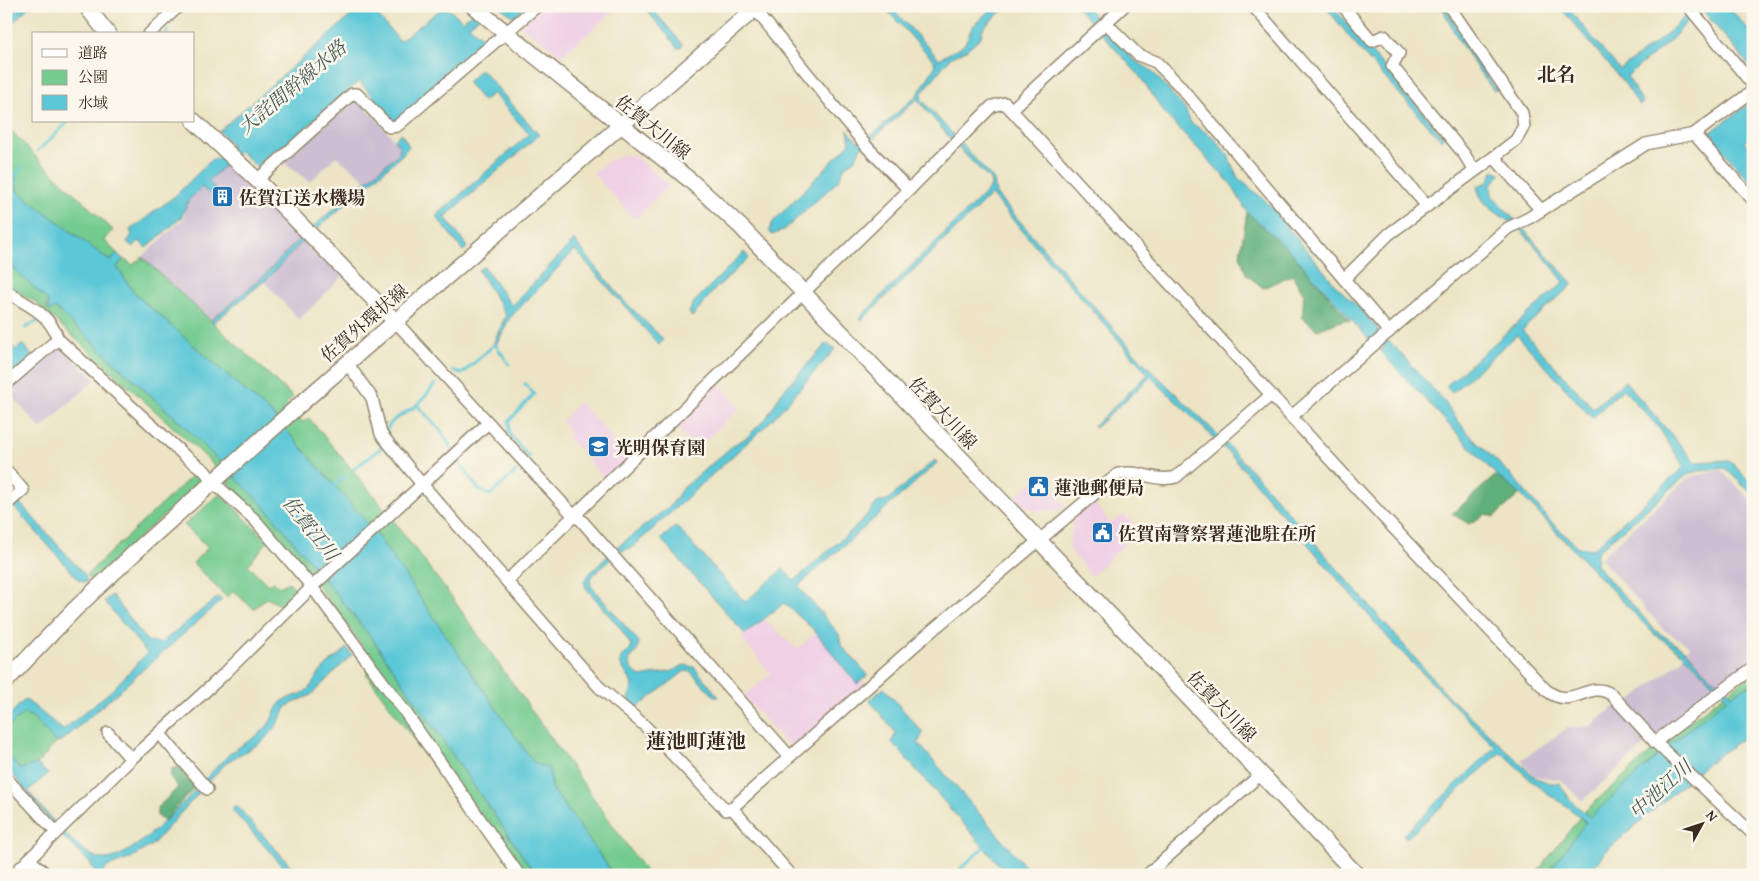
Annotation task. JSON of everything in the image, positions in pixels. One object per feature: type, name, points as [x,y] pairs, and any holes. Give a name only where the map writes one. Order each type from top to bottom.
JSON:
[{"type":"main road","points":[[86,6],[106,32]]},
{"type":"main road","name":"佐賀大川線","points":[[473,6],[690,181],[734,221],[1358,875]]},
{"type":"main road","name":"佐賀外環状線","points":[[6,681],[75,609],[297,407],[757,8]]},
{"type":"main road","points":[[195,122],[257,180],[395,321]]},
{"type":"street","points":[[151,32],[178,6]]},
{"type":"street","points":[[257,180],[352,94],[357,94],[389,127],[397,126],[536,6]]},
{"type":"street","points":[[1012,109],[1124,6]]},
{"type":"street","points":[[1253,6],[1428,206]]},
{"type":"street","points":[[1343,6],[1372,41],[1384,36],[1399,53],[1392,66],[1464,154],[1474,170]]},
{"type":"street","points":[[1344,279],[1389,234],[1516,140],[1524,126],[1522,113],[1449,6]]},
{"type":"street","points":[[1688,6],[1753,85]]},
{"type":"street","points":[[757,8],[864,143],[909,190]]},
{"type":"street","points":[[1101,26],[1138,55],[1156,62],[1178,84],[1344,279],[1384,336]]},
{"type":"street","points":[[1292,416],[1508,228],[1522,222],[1646,144],[1694,134],[1753,90]]},
{"type":"street","points":[[507,581],[804,293],[992,106],[1005,103],[1357,489],[1546,690],[1560,699],[1571,698],[1597,688],[1612,694],[1655,742],[1753,834]]},
{"type":"street","points":[[1694,134],[1753,200]]},
{"type":"street","points":[[1494,157],[1541,210]]},
{"type":"street","points":[[6,291],[27,306],[35,308],[53,324],[58,339],[185,456],[217,479],[314,585],[519,875]]},
{"type":"street","points":[[395,321],[487,424],[574,516],[581,520],[789,756]]},
{"type":"street","points":[[6,384],[58,339]]},
{"type":"street","points":[[347,363],[372,398],[384,438],[421,483],[599,687],[644,725],[726,810],[732,808],[922,639],[1118,474],[1132,471],[1165,480],[1176,477],[1272,395]]},
{"type":"street","points":[[13,875],[131,759],[160,734],[384,518],[487,424]]},
{"type":"street","points":[[6,470],[23,490],[6,506]]},
{"type":"street","points":[[1655,742],[1729,684],[1753,668]]},
{"type":"street","points":[[108,733],[131,759]]},
{"type":"street","points":[[160,734],[204,784]]},
{"type":"street","points":[[1147,875],[1261,774]]},
{"type":"street","points":[[6,778],[59,829]]},
{"type":"street","points":[[732,808],[791,875]]},
{"type":"street","points":[[29,859],[47,875]]},
{"type":"shaded area","points":[[6,6],[26,6],[6,25]]},
{"type":"shaded area","points":[[544,6],[619,6],[562,56],[521,26]]},
{"type":"shaded area","points":[[358,98],[404,151],[367,181],[336,156],[310,182],[283,162],[354,99]]},
{"type":"shaded area","points":[[624,154],[636,157],[669,185],[635,220],[593,173],[609,161]]},
{"type":"shaded area","points":[[227,160],[344,275],[299,320],[263,280],[210,323],[142,257],[184,218],[186,200]]},
{"type":"shaded area","points":[[58,346],[96,379],[41,429],[6,390]]},
{"type":"shaded area","points":[[716,381],[740,408],[696,449],[673,423]]},
{"type":"shaded area","name":"光明保育園","points":[[579,402],[631,458],[606,481],[567,436],[571,433],[561,421]]},
{"type":"shaded area","points":[[1721,470],[1753,503],[1753,663],[1655,736],[1582,801],[1561,780],[1535,776],[1521,760],[1568,728],[1591,726],[1617,704],[1629,702],[1682,660],[1690,646],[1664,630],[1600,558],[1689,477]]},
{"type":"shaded area","points":[[1040,475],[1068,509],[1034,511],[1015,497]]},
{"type":"shaded area","points":[[1093,501],[1110,523],[1124,515],[1140,530],[1091,576],[1069,548],[1074,517]]},
{"type":"shaded area","points":[[761,616],[797,649],[821,629],[865,684],[795,745],[786,744],[744,696],[771,674],[742,639]]},
{"type":"green space","points":[[6,125],[37,158],[113,230],[104,240],[117,253],[110,261],[17,191],[16,176],[6,175]]},
{"type":"green space","points":[[1247,212],[1289,250],[1350,321],[1344,320],[1317,330],[1302,317],[1304,294],[1292,275],[1263,288],[1246,274],[1240,255]]},
{"type":"green space","points":[[142,257],[293,397],[286,404],[303,422],[309,418],[384,508],[450,595],[648,875],[614,875],[552,788],[549,769],[533,763],[375,532],[274,416],[134,293],[117,267],[123,259],[133,265]]},
{"type":"green space","points":[[6,261],[49,301],[46,308],[50,311],[55,308],[182,424],[263,505],[371,637],[536,875],[520,875],[484,820],[467,813],[367,675],[368,654],[312,578],[207,458],[35,302],[6,285]]},
{"type":"green space","points":[[194,474],[206,479],[145,532],[92,582],[87,574]]},
{"type":"green space","points":[[1496,475],[1520,494],[1494,517],[1486,514],[1469,524],[1452,514]]},
{"type":"green space","points":[[220,494],[268,541],[248,565],[268,585],[273,581],[279,587],[289,582],[299,592],[284,607],[266,598],[254,609],[233,591],[227,598],[193,563],[208,547],[184,525]]},
{"type":"green space","points":[[1753,674],[1753,683],[1732,695],[1729,691]]},
{"type":"green space","points":[[1724,695],[1727,698],[1671,744],[1590,818],[1584,812],[1663,741]]},
{"type":"green space","points":[[24,713],[33,717],[56,743],[37,764],[20,769],[6,753],[6,729]]},
{"type":"green space","points":[[181,766],[193,782],[194,788],[164,821],[157,816],[157,808],[178,787],[170,777],[171,769]]},
{"type":"green space","points":[[1580,817],[1586,823],[1549,871],[1535,875]]},
{"type":"water","points":[[22,6],[30,6],[6,29],[6,21]]},
{"type":"water","name":"大詫間幹線水路","points":[[362,6],[369,6],[400,41],[445,6],[463,21],[480,6],[491,6],[469,26],[487,41],[395,122],[359,81],[259,169],[240,151],[208,181],[215,188],[209,194],[202,187],[188,201],[181,218],[146,248],[139,241],[133,247],[127,242],[132,235],[130,230],[175,196],[212,159],[221,158],[232,145],[219,131]]},
{"type":"water","points":[[499,6],[526,6],[514,17]]},
{"type":"water","points":[[643,6],[650,6],[683,45],[679,49]]},
{"type":"water","name":"中池江川","points":[[883,6],[890,6],[939,59],[964,45],[973,26],[994,6],[1007,6],[983,28],[981,37],[966,50],[950,58],[921,94],[922,100],[994,180],[996,194],[1141,360],[1256,475],[1447,695],[1536,778],[1550,783],[1559,783],[1572,802],[1590,817],[1671,744],[1727,698],[1684,654],[1654,634],[1520,494],[1496,475],[1381,352],[1384,345],[1376,338],[1372,343],[1289,250],[1247,212],[1231,184],[1167,116],[1138,74],[1076,6],[1087,6],[1098,22],[1135,61],[1151,70],[1185,109],[1191,123],[1212,136],[1228,155],[1238,178],[1267,202],[1338,288],[1364,312],[1381,333],[1379,336],[1391,343],[1444,401],[1465,430],[1513,477],[1549,520],[1578,547],[1593,549],[1684,467],[1659,428],[1623,389],[1592,418],[1517,335],[1452,393],[1446,386],[1564,282],[1528,238],[1516,226],[1489,207],[1479,194],[1477,186],[1488,182],[1494,170],[1501,174],[1491,185],[1492,195],[1573,284],[1522,330],[1593,408],[1625,381],[1695,462],[1729,460],[1753,485],[1753,495],[1725,468],[1688,474],[1597,552],[1596,565],[1656,631],[1687,651],[1711,678],[1723,683],[1732,695],[1753,683],[1753,731],[1704,766],[1604,853],[1588,875],[1541,875],[1549,871],[1586,822],[1537,786],[1501,752],[1407,838],[1403,835],[1495,747],[1390,640],[1232,456],[1151,377],[1095,428],[1094,426],[1148,374],[991,195],[862,320],[859,318],[991,187],[990,180],[953,142],[917,99],[870,142],[861,147],[855,160],[845,166],[839,180],[784,230],[772,235],[769,231],[773,222],[850,143],[848,130],[857,141],[868,139],[917,95],[935,67],[934,61]]},
{"type":"water","points":[[1325,6],[1332,6],[1444,137],[1441,140],[1359,49]]},
{"type":"water","points":[[1442,6],[1445,6],[1482,69],[1497,90],[1494,91],[1465,50],[1452,29]]},
{"type":"water","points":[[1559,6],[1566,6],[1620,70],[1663,37],[1686,16],[1689,20],[1670,41],[1627,76],[1643,103],[1639,105],[1625,84]]},
{"type":"water","points":[[1699,6],[1728,6],[1753,35],[1753,70]]},
{"type":"water","points":[[481,69],[539,135],[445,217],[468,247],[463,251],[436,216],[529,134],[493,93],[483,101],[467,82]]},
{"type":"water","points":[[1753,101],[1753,134],[1744,142],[1753,152],[1753,185],[1708,134]]},
{"type":"water","points":[[401,133],[409,146],[402,155],[302,242],[268,278],[213,323],[211,320],[265,275],[300,238],[399,153],[400,147],[394,140]]},
{"type":"water","name":"佐賀江川","points":[[6,175],[16,176],[17,191],[110,261],[117,253],[123,259],[117,267],[134,293],[274,416],[375,532],[533,762],[549,769],[552,788],[614,875],[536,875],[371,637],[263,505],[182,424],[55,308],[50,311],[48,310],[48,301],[6,261]]},
{"type":"water","points":[[574,240],[624,301],[663,339],[659,345],[575,250],[509,319],[496,345],[494,342],[506,315],[478,270],[484,267],[512,306]]},
{"type":"water","points":[[744,252],[749,258],[715,289],[692,317],[689,313],[693,303]]},
{"type":"water","points":[[6,340],[16,350],[23,344],[33,357],[6,379]]},
{"type":"water","points":[[827,343],[835,349],[772,420],[633,547],[619,552],[590,578],[591,586],[639,642],[637,651],[629,660],[631,668],[640,677],[673,671],[684,665],[694,667],[719,697],[715,697],[691,672],[685,671],[634,710],[628,703],[633,684],[620,664],[621,657],[630,650],[631,645],[620,628],[586,588],[584,581],[616,548],[671,505],[682,489],[735,444],[746,438],[767,417],[782,392]]},
{"type":"water","points":[[935,460],[937,463],[798,586],[839,634],[841,645],[868,675],[857,684],[813,629],[784,603],[745,634],[661,539],[676,526],[745,602],[783,569],[794,581],[860,523],[877,503],[887,500]]},
{"type":"water","points":[[19,502],[85,575],[88,583],[79,580],[14,507]]},
{"type":"water","points":[[112,595],[147,641],[161,643],[218,597],[222,600],[67,737],[56,743],[33,717],[24,713],[6,729],[6,719],[25,699],[63,730],[112,690],[147,653],[104,601]]},
{"type":"water","points":[[347,648],[352,655],[311,695],[287,706],[274,730],[262,742],[227,762],[152,845],[129,859],[107,867],[101,875],[94,875],[95,872],[90,863],[61,835],[6,766],[6,753],[20,769],[37,764],[48,774],[28,791],[43,809],[84,850],[103,859],[116,857],[132,848],[167,819],[228,755],[252,739],[270,723],[281,702],[305,691],[311,686],[322,670]]},
{"type":"water","points":[[884,688],[923,733],[918,743],[1033,875],[1008,875],[892,742],[896,733],[869,700]]},
{"type":"water","points":[[236,805],[299,875],[291,875],[231,809]]},
{"type":"waterway","points":[[38,151],[68,122]]},
{"type":"waterway","points":[[16,176],[21,167]]},
{"type":"waterway","points":[[25,328],[38,321]]},
{"type":"waterway","points":[[453,370],[462,374],[495,344],[509,364]]},
{"type":"waterway","points":[[385,434],[390,424],[417,405],[436,383]]},
{"type":"waterway","points":[[525,384],[534,394],[509,421],[509,434],[529,457]]},
{"type":"waterway","points":[[417,405],[441,431],[452,449]]},
{"type":"waterway","points":[[354,469],[380,449],[383,440]]},
{"type":"waterway","points":[[458,460],[479,490],[490,495],[516,472]]},
{"type":"waterway","points":[[335,485],[346,476]]},
{"type":"waterway","points":[[954,875],[984,847]]},
{"type":"place","name":"佐賀江送水機場","points":[[223,197]]},
{"type":"place","name":"光明保育園","points":[[599,447]]},
{"type":"place","name":"蓮池郵便局","points":[[1038,487]]},
{"type":"place","name":"佐賀南警察署蓮池駐在所","points":[[1102,533]]},
{"type":"district","name":"北名","points":[[1556,74]]},
{"type":"district","name":"蓮池町蓮池","points":[[696,740]]}]
